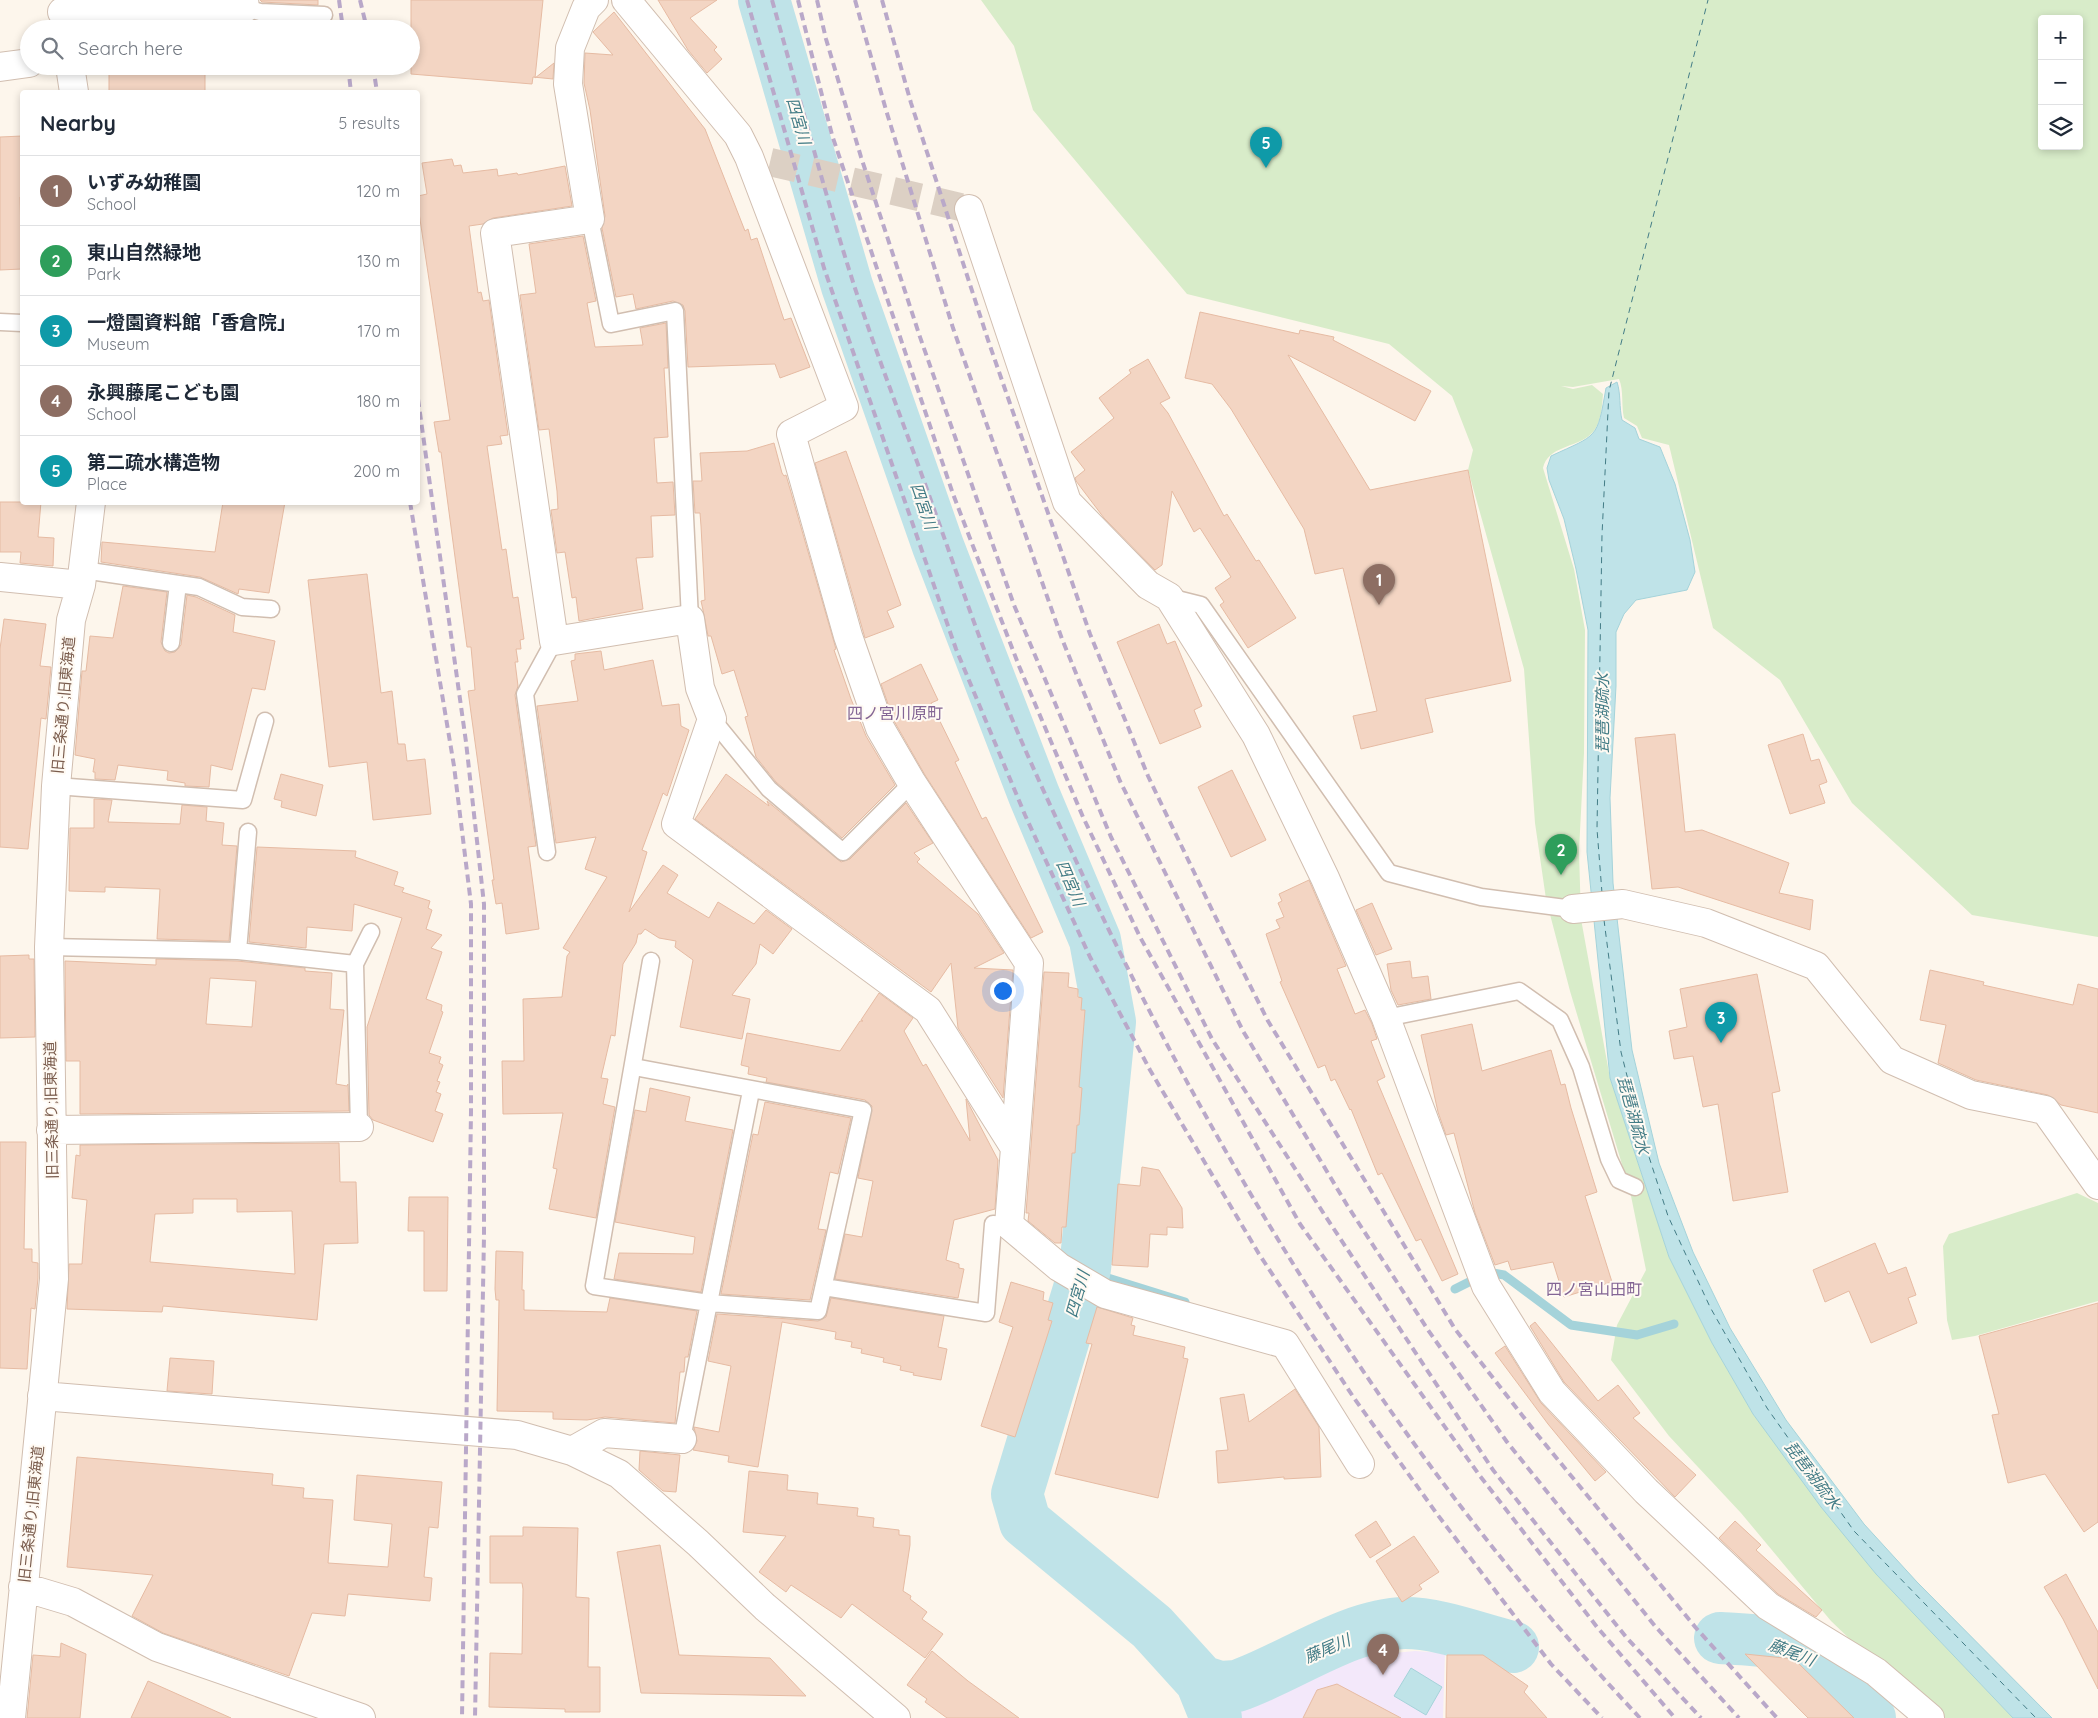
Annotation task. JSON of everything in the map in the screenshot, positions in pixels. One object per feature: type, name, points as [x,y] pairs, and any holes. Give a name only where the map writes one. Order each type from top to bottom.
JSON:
[{"type":"street","points":[[594,0],[586,8],[570,48],[568,84],[590,219],[495,233],[554,641],[690,619],[700,688],[712,719],[676,824],[928,1010],[1015,1148]]},
{"type":"street","points":[[626,0],[759,159],[844,407],[791,434],[848,636],[880,728],[912,783],[1029,963],[1010,1225],[1060,1267],[1105,1294],[1285,1344],[1360,1464]]},
{"type":"street","points":[[63,13],[245,4]]},
{"type":"street","points":[[0,67],[20,64]]},
{"type":"street","points":[[71,75],[74,90]]},
{"type":"street","points":[[969,209],[1067,502],[1148,585],[1170,597],[1256,735],[1325,878],[1386,1018],[1486,1286],[1552,1392],[1646,1491],[1768,1606],[1876,1672],[1930,1718]]},
{"type":"street","name":"旧三条通り;旧東海道","points":[[11,1718],[54,1278],[49,947],[56,786],[71,620],[82,577],[91,505]]},
{"type":"street","points":[[0,577],[82,577]]},
{"type":"street","points":[[1576,909],[1623,904],[1706,923],[1816,966],[1892,1060],[1972,1096],[2045,1110],[2098,1184]]},
{"type":"street","points":[[51,1130],[359,1127]]},
{"type":"street","points":[[42,1396],[518,1436],[572,1450],[619,1474],[765,1607],[896,1718]]},
{"type":"street","points":[[572,1450],[604,1433],[682,1439]]},
{"type":"street","points":[[24,1587],[73,1602],[157,1647],[362,1718]]},
{"type":"lane","points":[[245,4],[260,12],[324,15]]},
{"type":"lane","points":[[590,219],[611,324],[675,310],[690,619]]},
{"type":"lane","points":[[0,322],[20,323]]},
{"type":"lane","points":[[82,577],[199,587],[242,608],[271,609]]},
{"type":"lane","points":[[171,644],[178,584]]},
{"type":"lane","points":[[1170,597],[1201,605],[1389,873],[1481,896],[1576,909]]},
{"type":"lane","points":[[547,852],[525,694],[554,641]]},
{"type":"lane","points":[[712,719],[769,789],[843,852],[912,783]]},
{"type":"lane","points":[[56,786],[243,800],[265,721]]},
{"type":"lane","points":[[238,951],[248,832]]},
{"type":"lane","points":[[359,1127],[355,964],[371,932]]},
{"type":"lane","points":[[49,947],[238,951],[355,964]]},
{"type":"lane","points":[[634,1067],[752,1091],[863,1110],[818,1311],[709,1303],[594,1286],[634,1067],[651,961]]},
{"type":"lane","points":[[1386,1018],[1519,991],[1560,1020],[1581,1067],[1609,1159],[1619,1180],[1635,1187]]},
{"type":"lane","points":[[682,1439],[752,1091]]},
{"type":"lane","points":[[824,1287],[986,1312],[993,1224],[1010,1225]]},
{"type":"shaded area","points":[[1415,1651],[1445,1653],[1443,1718],[1241,1718],[1241,1706],[1263,1701],[1362,1656]]},
{"type":"green space","points":[[981,0],[2098,0],[2098,937],[1972,915],[1852,803],[1780,680],[1713,628],[1669,445],[1642,438],[1637,426],[1624,418],[1619,379],[1573,387],[1561,386],[1573,389],[1592,385],[1603,394],[1600,416],[1597,427],[1590,435],[1550,455],[1543,468],[1574,569],[1585,630],[1584,753],[1579,851],[1581,919],[1610,1078],[1669,1257],[1712,1343],[1753,1414],[1876,1574],[2013,1718],[1932,1718],[1831,1621],[1741,1513],[1669,1436],[1611,1360],[1617,1325],[1646,1270],[1630,1191],[1570,991],[1546,899],[1535,823],[1524,669],[1468,470],[1473,450],[1452,396],[1389,344],[1187,294],[1033,110],[1014,46]]},
{"type":"green space","points":[[2077,1193],[2098,1203],[2098,1301],[1975,1336],[1952,1340],[1947,1320],[1943,1246],[1949,1234]]},
{"type":"water","name":"琵琶湖疏水","points":[[1617,382],[1622,420],[1635,428],[1639,439],[1660,447],[1675,484],[1690,540],[1695,572],[1687,590],[1636,600],[1624,614],[1616,632],[1616,686],[1610,798],[1613,883],[1632,1050],[1659,1163],[1693,1252],[1730,1328],[1786,1420],[1864,1524],[1917,1582],[2052,1718],[2013,1718],[1876,1574],[1821,1507],[1753,1414],[1712,1343],[1669,1257],[1610,1078],[1587,852],[1588,630],[1564,519],[1549,480],[1547,468],[1551,456],[1587,439],[1593,433],[1600,417],[1606,388]]},
{"type":"water","points":[[1411,1668],[1442,1687],[1426,1715],[1394,1696]]},
{"type":"building","points":[[260,0],[318,0],[318,5],[262,2]]},
{"type":"building","points":[[411,0],[543,0],[535,77],[533,77],[532,84],[420,75],[420,20],[411,20]]},
{"type":"building","points":[[658,0],[717,0],[690,18],[717,47],[714,50],[722,59],[707,73],[688,50]]},
{"type":"building","points":[[614,12],[705,129],[745,231],[748,229],[751,240],[757,238],[784,320],[791,318],[810,367],[780,378],[775,364],[688,367],[685,311],[683,305],[673,301],[636,309],[633,294],[616,297],[602,228],[605,216],[590,110],[584,83],[585,53],[613,55],[593,32]]},
{"type":"building","points":[[554,63],[553,79],[536,77]]},
{"type":"building","points":[[109,75],[205,75],[205,90],[109,90]]},
{"type":"building","points":[[20,136],[20,269],[0,270],[0,137]]},
{"type":"building","points":[[452,159],[454,166],[461,165],[463,173],[497,169],[498,176],[517,173],[518,175],[565,166],[572,206],[493,218],[483,224],[469,226],[478,293],[481,292],[483,301],[489,300],[508,435],[500,436],[502,444],[487,446],[502,550],[506,549],[513,598],[518,597],[524,639],[520,640],[521,649],[516,649],[518,662],[515,662],[518,686],[515,695],[536,846],[528,847],[539,929],[506,934],[502,903],[496,904],[492,880],[494,880],[468,691],[475,690],[471,647],[467,647],[441,452],[439,452],[434,422],[450,420],[420,219],[420,196],[427,194],[422,163]]},
{"type":"building","points":[[583,236],[596,301],[587,303],[595,347],[643,345],[640,328],[666,323],[668,368],[664,368],[668,437],[654,438],[657,483],[673,482],[675,515],[651,516],[653,557],[636,558],[643,609],[579,621],[576,597],[572,598],[565,552],[557,553],[551,510],[558,509],[557,491],[549,429],[539,430],[520,295],[536,293],[529,244]]},
{"type":"building","points":[[1200,312],[1299,334],[1300,330],[1334,337],[1333,340],[1431,391],[1415,421],[1288,355],[1370,490],[1468,470],[1511,681],[1425,699],[1433,732],[1361,749],[1353,716],[1377,711],[1343,568],[1315,574],[1304,529],[1231,409],[1212,384],[1185,378]]},
{"type":"building","points":[[1148,359],[1170,398],[1160,403],[1168,413],[1224,516],[1227,514],[1256,561],[1259,560],[1296,618],[1248,648],[1220,605],[1224,602],[1215,588],[1231,577],[1200,528],[1194,532],[1172,491],[1162,565],[1155,570],[1104,518],[1076,481],[1075,478],[1085,470],[1071,452],[1114,418],[1099,398],[1131,373],[1129,370]]},
{"type":"building","points":[[774,443],[782,473],[784,476],[786,475],[836,649],[834,650],[851,699],[866,736],[895,785],[842,838],[776,782],[756,757],[745,717],[748,716],[734,670],[722,674],[711,636],[708,636],[701,601],[705,600],[701,526],[700,513],[695,513],[693,481],[702,481],[700,453],[747,451]]},
{"type":"building","points":[[846,451],[901,605],[887,611],[894,627],[865,638],[815,463]]},
{"type":"building","points":[[0,502],[20,502],[20,505],[41,505],[38,537],[54,538],[53,566],[20,563],[21,552],[0,552]]},
{"type":"building","points":[[223,505],[284,505],[269,593],[239,589],[238,594],[200,577],[101,562],[102,542],[215,552]]},
{"type":"building","points":[[367,574],[381,693],[392,691],[398,744],[405,744],[407,761],[425,759],[431,814],[373,820],[367,762],[329,767],[308,580]]},
{"type":"building","points":[[123,586],[167,592],[161,642],[165,651],[169,653],[175,652],[181,645],[187,595],[196,597],[235,615],[233,632],[275,641],[265,690],[252,688],[232,770],[211,765],[209,787],[185,786],[185,783],[167,780],[168,771],[118,765],[115,780],[95,779],[95,772],[93,772],[95,759],[75,755],[82,671],[86,671],[90,636],[113,638]]},
{"type":"building","points":[[4,619],[46,624],[40,666],[51,667],[46,719],[41,718],[28,849],[0,847],[0,649]]},
{"type":"building","points":[[1159,624],[1167,644],[1175,641],[1202,706],[1194,710],[1201,727],[1160,744],[1117,642]]},
{"type":"building","points":[[601,651],[604,670],[653,660],[662,706],[679,704],[681,726],[689,730],[667,796],[663,793],[642,850],[647,852],[629,912],[663,865],[678,875],[667,893],[709,918],[718,902],[754,924],[766,910],[792,929],[773,954],[760,944],[756,964],[732,995],[750,999],[742,1039],[680,1027],[693,960],[675,947],[676,941],[659,938],[645,929],[641,934],[638,934],[636,943],[623,964],[615,1036],[611,1035],[601,1078],[608,1079],[603,1104],[615,1107],[596,1218],[549,1209],[557,1169],[553,1168],[563,1113],[503,1114],[502,1061],[524,1061],[523,999],[562,997],[567,956],[570,952],[563,948],[607,877],[585,869],[596,837],[556,843],[537,706],[578,701],[571,661],[575,660],[575,654]]},
{"type":"building","points":[[921,664],[938,700],[931,703],[959,760],[955,762],[982,819],[986,817],[1043,932],[1031,938],[925,775],[894,721],[881,684]]},
{"type":"building","points":[[1675,734],[1685,832],[1702,830],[1789,863],[1779,893],[1813,900],[1810,930],[1678,887],[1652,889],[1635,738]]},
{"type":"building","points":[[1803,734],[1811,761],[1819,759],[1827,782],[1819,785],[1825,803],[1790,814],[1768,745]]},
{"type":"building","points":[[1232,770],[1266,840],[1231,857],[1198,787]]},
{"type":"building","points":[[281,774],[323,785],[316,816],[281,807],[282,801],[274,799]]},
{"type":"building","points":[[726,774],[769,806],[767,801],[841,862],[850,859],[906,803],[933,843],[914,853],[920,859],[917,862],[978,914],[1004,953],[974,968],[1013,970],[1003,1098],[958,1028],[951,963],[931,992],[695,819]]},
{"type":"building","points":[[94,799],[112,800],[108,822],[180,824],[182,805],[207,807],[206,821],[224,823],[222,845],[237,846],[229,941],[157,939],[160,889],[105,887],[105,892],[69,891],[70,828],[94,828]]},
{"type":"building","points":[[257,847],[356,851],[355,857],[398,872],[394,885],[404,888],[402,892],[430,901],[428,908],[432,910],[426,929],[442,935],[431,948],[442,952],[426,999],[442,1005],[441,1011],[443,1012],[429,1053],[441,1057],[439,1063],[443,1065],[437,1081],[440,1082],[436,1092],[441,1094],[435,1111],[443,1114],[433,1142],[373,1120],[369,1115],[367,1027],[402,918],[354,904],[352,931],[307,927],[306,948],[249,942]]},
{"type":"building","points":[[1309,880],[1346,966],[1337,969],[1355,1014],[1365,1010],[1372,1024],[1377,1039],[1371,1041],[1385,1077],[1377,1081],[1458,1274],[1442,1281],[1421,1239],[1416,1241],[1382,1173],[1378,1175],[1351,1109],[1335,1079],[1331,1081],[1325,1065],[1318,1068],[1280,982],[1282,981],[1266,934],[1280,928],[1276,920],[1284,917],[1278,903],[1282,901],[1279,894]]},
{"type":"building","points":[[1372,903],[1392,949],[1376,955],[1356,910]]},
{"type":"building","points":[[29,955],[29,959],[34,959],[35,1037],[0,1038],[0,956]]},
{"type":"building","points":[[156,959],[237,961],[305,968],[305,971],[332,973],[330,1009],[344,1010],[336,1084],[347,1086],[348,1084],[349,1111],[80,1114],[80,1061],[66,1061],[65,961],[156,965]],"holes":[[[210,978],[256,981],[252,1027],[206,1024]]]},
{"type":"building","points":[[1410,961],[1412,978],[1428,976],[1431,999],[1398,1005],[1391,990],[1387,964]]},
{"type":"building","points":[[1930,970],[1984,982],[1983,985],[2073,1005],[2078,984],[2098,989],[2098,1113],[2061,1105],[2048,1095],[1976,1080],[1938,1063],[1946,1025],[1920,1020]]},
{"type":"building","points":[[1044,972],[1069,973],[1068,987],[1078,989],[1078,997],[1082,998],[1081,1010],[1085,1010],[1079,1087],[1082,1088],[1079,1125],[1077,1125],[1075,1153],[1072,1153],[1066,1227],[1062,1227],[1061,1243],[1055,1243],[1028,1221],[1029,1213],[1026,1213]]},
{"type":"building","points":[[1757,974],[1780,1091],[1772,1093],[1788,1192],[1733,1201],[1718,1104],[1703,1107],[1693,1056],[1674,1059],[1669,1031],[1687,1027],[1680,989]]},
{"type":"building","points":[[879,993],[913,1018],[904,1031],[923,1066],[926,1064],[970,1141],[966,1099],[998,1160],[995,1209],[954,1220],[946,1260],[959,1264],[959,1268],[964,1269],[958,1298],[835,1279],[845,1234],[862,1237],[873,1181],[858,1178],[872,1106],[865,1100],[766,1082],[767,1078],[748,1074],[749,1067],[741,1065],[747,1033],[840,1051],[860,1021],[863,1021],[861,1020]]},
{"type":"building","points":[[1472,1024],[1482,1071],[1551,1050],[1561,1085],[1565,1084],[1597,1192],[1585,1196],[1612,1282],[1564,1297],[1553,1262],[1511,1270],[1508,1261],[1495,1265],[1475,1213],[1454,1133],[1446,1135],[1438,1112],[1421,1035]]},
{"type":"building","points":[[650,1088],[690,1097],[685,1121],[733,1130],[701,1292],[614,1279],[619,1253],[693,1254],[695,1237],[615,1222],[635,1110],[646,1112]]},
{"type":"building","points":[[765,1102],[851,1118],[838,1174],[830,1172],[818,1229],[826,1230],[810,1300],[721,1294],[753,1134],[758,1135]]},
{"type":"building","points":[[0,1142],[26,1142],[24,1249],[32,1249],[32,1262],[38,1263],[35,1309],[31,1308],[27,1369],[0,1368]]},
{"type":"building","points":[[339,1143],[340,1182],[356,1182],[358,1243],[324,1244],[317,1320],[163,1306],[162,1312],[67,1309],[69,1264],[82,1264],[87,1200],[72,1198],[76,1155],[80,1156],[80,1145]],"holes":[[[193,1199],[237,1199],[237,1212],[292,1211],[295,1274],[150,1262],[155,1214],[193,1213]]]},
{"type":"building","points":[[1142,1167],[1159,1170],[1182,1208],[1183,1228],[1167,1227],[1167,1235],[1150,1234],[1148,1267],[1112,1265],[1118,1184],[1140,1186]]},
{"type":"building","points":[[409,1197],[448,1197],[447,1291],[424,1291],[424,1231],[408,1231]]},
{"type":"building","points":[[1875,1243],[1888,1274],[1906,1267],[1916,1295],[1908,1298],[1917,1323],[1871,1343],[1849,1291],[1825,1302],[1813,1270]]},
{"type":"building","points":[[496,1251],[523,1252],[522,1290],[524,1290],[524,1310],[607,1312],[610,1298],[697,1311],[688,1357],[685,1357],[684,1372],[680,1372],[675,1423],[605,1417],[587,1420],[553,1419],[553,1412],[497,1411],[499,1300],[496,1300],[495,1289]]},
{"type":"building","points":[[1011,1282],[1044,1292],[1043,1300],[1053,1303],[1048,1320],[1052,1321],[1015,1437],[981,1426],[1013,1327],[999,1322]]},
{"type":"building","points":[[831,1298],[944,1316],[938,1347],[947,1349],[941,1380],[913,1375],[914,1373],[900,1370],[901,1366],[883,1362],[884,1358],[861,1353],[862,1349],[851,1347],[852,1342],[835,1339],[836,1332],[782,1322],[758,1467],[728,1462],[729,1456],[693,1450],[697,1441],[694,1427],[719,1432],[731,1366],[708,1361],[717,1314],[818,1321],[826,1317]]},
{"type":"building","points":[[2098,1303],[2098,1522],[2084,1532],[2045,1474],[2008,1483],[1992,1415],[1999,1414],[1979,1336]]},
{"type":"building","points":[[1097,1307],[1133,1318],[1131,1325],[1135,1326],[1133,1335],[1185,1347],[1183,1358],[1188,1359],[1158,1498],[1055,1474],[1092,1344],[1086,1343]]},
{"type":"building","points":[[1535,1322],[1598,1401],[1618,1385],[1640,1413],[1633,1418],[1696,1475],[1675,1497],[1564,1382],[1530,1326]]},
{"type":"building","points":[[1505,1346],[1541,1403],[1606,1472],[1595,1481],[1548,1424],[1495,1353]]},
{"type":"building","points":[[170,1358],[214,1361],[212,1394],[167,1391]]},
{"type":"building","points":[[1295,1389],[1319,1427],[1321,1477],[1284,1479],[1284,1477],[1218,1483],[1216,1451],[1228,1450],[1220,1398],[1244,1394],[1249,1422]]},
{"type":"building","points":[[640,1451],[680,1455],[676,1492],[663,1491],[639,1470]]},
{"type":"building","points":[[77,1457],[273,1474],[272,1485],[304,1488],[303,1498],[333,1500],[328,1563],[388,1567],[392,1524],[354,1520],[357,1475],[442,1482],[438,1528],[429,1527],[424,1577],[432,1578],[430,1601],[348,1594],[345,1616],[312,1613],[289,1676],[163,1633],[132,1616],[153,1575],[67,1567]]},
{"type":"building","points":[[749,1471],[788,1475],[787,1490],[818,1493],[817,1504],[858,1508],[857,1516],[874,1518],[873,1527],[899,1530],[899,1535],[910,1536],[903,1591],[911,1596],[910,1599],[927,1612],[922,1619],[943,1634],[925,1658],[852,1604],[841,1618],[791,1585],[786,1592],[759,1572],[786,1536],[743,1532]]},
{"type":"building","points":[[1376,1521],[1391,1545],[1370,1558],[1355,1535]]},
{"type":"building","points":[[1735,1521],[1761,1545],[1756,1550],[1822,1610],[1816,1617],[1778,1594],[1719,1538]]},
{"type":"building","points":[[523,1527],[578,1528],[576,1597],[589,1598],[588,1667],[600,1667],[600,1712],[565,1712],[565,1709],[489,1707],[490,1653],[522,1654],[523,1589],[522,1583],[490,1583],[490,1536],[523,1536]]},
{"type":"building","points":[[1414,1536],[1439,1572],[1419,1585],[1422,1589],[1402,1602],[1376,1561]]},
{"type":"building","points":[[660,1545],[679,1655],[770,1658],[806,1696],[641,1693],[617,1552]]},
{"type":"building","points":[[2066,1574],[2098,1632],[2098,1689],[2063,1619],[2044,1587]]},
{"type":"building","points":[[61,1643],[86,1654],[80,1718],[27,1718],[33,1655],[60,1657]]},
{"type":"building","points":[[932,1651],[968,1681],[1019,1718],[947,1718],[925,1702],[927,1699],[907,1685]]},
{"type":"building","points":[[1745,1654],[1794,1659],[1854,1718],[1808,1718]]},
{"type":"building","points":[[1447,1655],[1483,1655],[1528,1686],[1524,1692],[1547,1718],[1446,1718]]},
{"type":"building","points":[[148,1681],[231,1718],[131,1718]]},
{"type":"building","points":[[1337,1684],[1401,1718],[1303,1718],[1317,1690]]},
{"type":"waterway","name":"四宮川","points":[[764,0],[847,286],[938,546],[1034,795],[1095,940],[1110,1022],[1085,1269],[1017,1494],[1025,1522],[1152,1627],[1201,1681],[1216,1718]]},
{"type":"waterway","points":[[1487,1272],[1504,1275],[1571,1325],[1637,1335],[1674,1324]]},
{"type":"waterway","points":[[1095,1274],[1185,1302]]},
{"type":"waterway","points":[[1455,1289],[1473,1280]]},
{"type":"waterway","name":"藤尾川","points":[[1201,1681],[1220,1687],[1237,1686],[1341,1639],[1384,1625],[1405,1623],[1432,1626],[1513,1647]]},
{"type":"waterway","name":"藤尾川","points":[[1720,1638],[1770,1642],[1805,1653],[1829,1670],[1870,1718]]},
{"type":"ferry route","points":[[1602,893],[1597,829],[1602,535],[1609,391],[1708,0]]},
{"type":"ferry route","points":[[1604,920],[1621,1052],[1642,1135],[1668,1216],[1710,1307],[1767,1408],[1854,1531],[2036,1718]]},
{"type":"tunnel","points":[[770,162],[969,209]]},
{"type":"railway","points":[[339,0],[342,20]]},
{"type":"railway","points":[[360,0],[365,20]]},
{"type":"railway","points":[[747,0],[824,268],[956,649],[1025,815],[1090,957],[1150,1070],[1259,1254],[1354,1398],[1437,1514],[1551,1664],[1602,1718]]},
{"type":"railway","points":[[772,0],[827,198],[857,294],[979,636],[1035,772],[1134,980],[1193,1093],[1257,1205],[1325,1314],[1397,1420],[1474,1523],[1555,1622],[1640,1718]]},
{"type":"railway","points":[[798,0],[832,135],[953,494],[1019,666],[1083,817],[1140,937],[1300,1224],[1480,1476],[1597,1627],[1675,1718]]},
{"type":"railway","points":[[817,0],[826,39],[861,157],[920,337],[1014,605],[1111,837],[1212,1039],[1324,1214],[1493,1470],[1626,1637],[1701,1718]]},
{"type":"railway","points":[[855,0],[886,110],[953,328],[1062,639],[1120,781],[1243,1031],[1347,1205],[1428,1330],[1507,1442],[1655,1626],[1739,1718]]},
{"type":"railway","points":[[882,0],[911,103],[989,343],[1090,634],[1148,776],[1268,1021],[1455,1329],[1536,1433],[1696,1628],[1777,1718]]},
{"type":"railway","points":[[349,75],[351,90]]},
{"type":"railway","points":[[374,75],[377,90]]},
{"type":"railway","points":[[420,413],[466,742],[484,904],[484,1236],[475,1718]]},
{"type":"railway","points":[[410,505],[454,766],[471,904],[471,1112],[462,1718]]},
{"type":"place","name":"第二疏水構造物","points":[[1266,168]]},
{"type":"place","name":"いずみ幼稚園","points":[[1379,605]]},
{"type":"place","name":"東山自然緑地","points":[[1561,875]]},
{"type":"place","name":"一燈園資料館「香倉院」","points":[[1721,1043]]},
{"type":"place","name":"永興藤尾こども園","points":[[1383,1675]]},
{"type":"district","name":"四ノ宮川原町","points":[[895,713]]},
{"type":"district","name":"四ノ宮山田町","points":[[1594,1289]]}]
